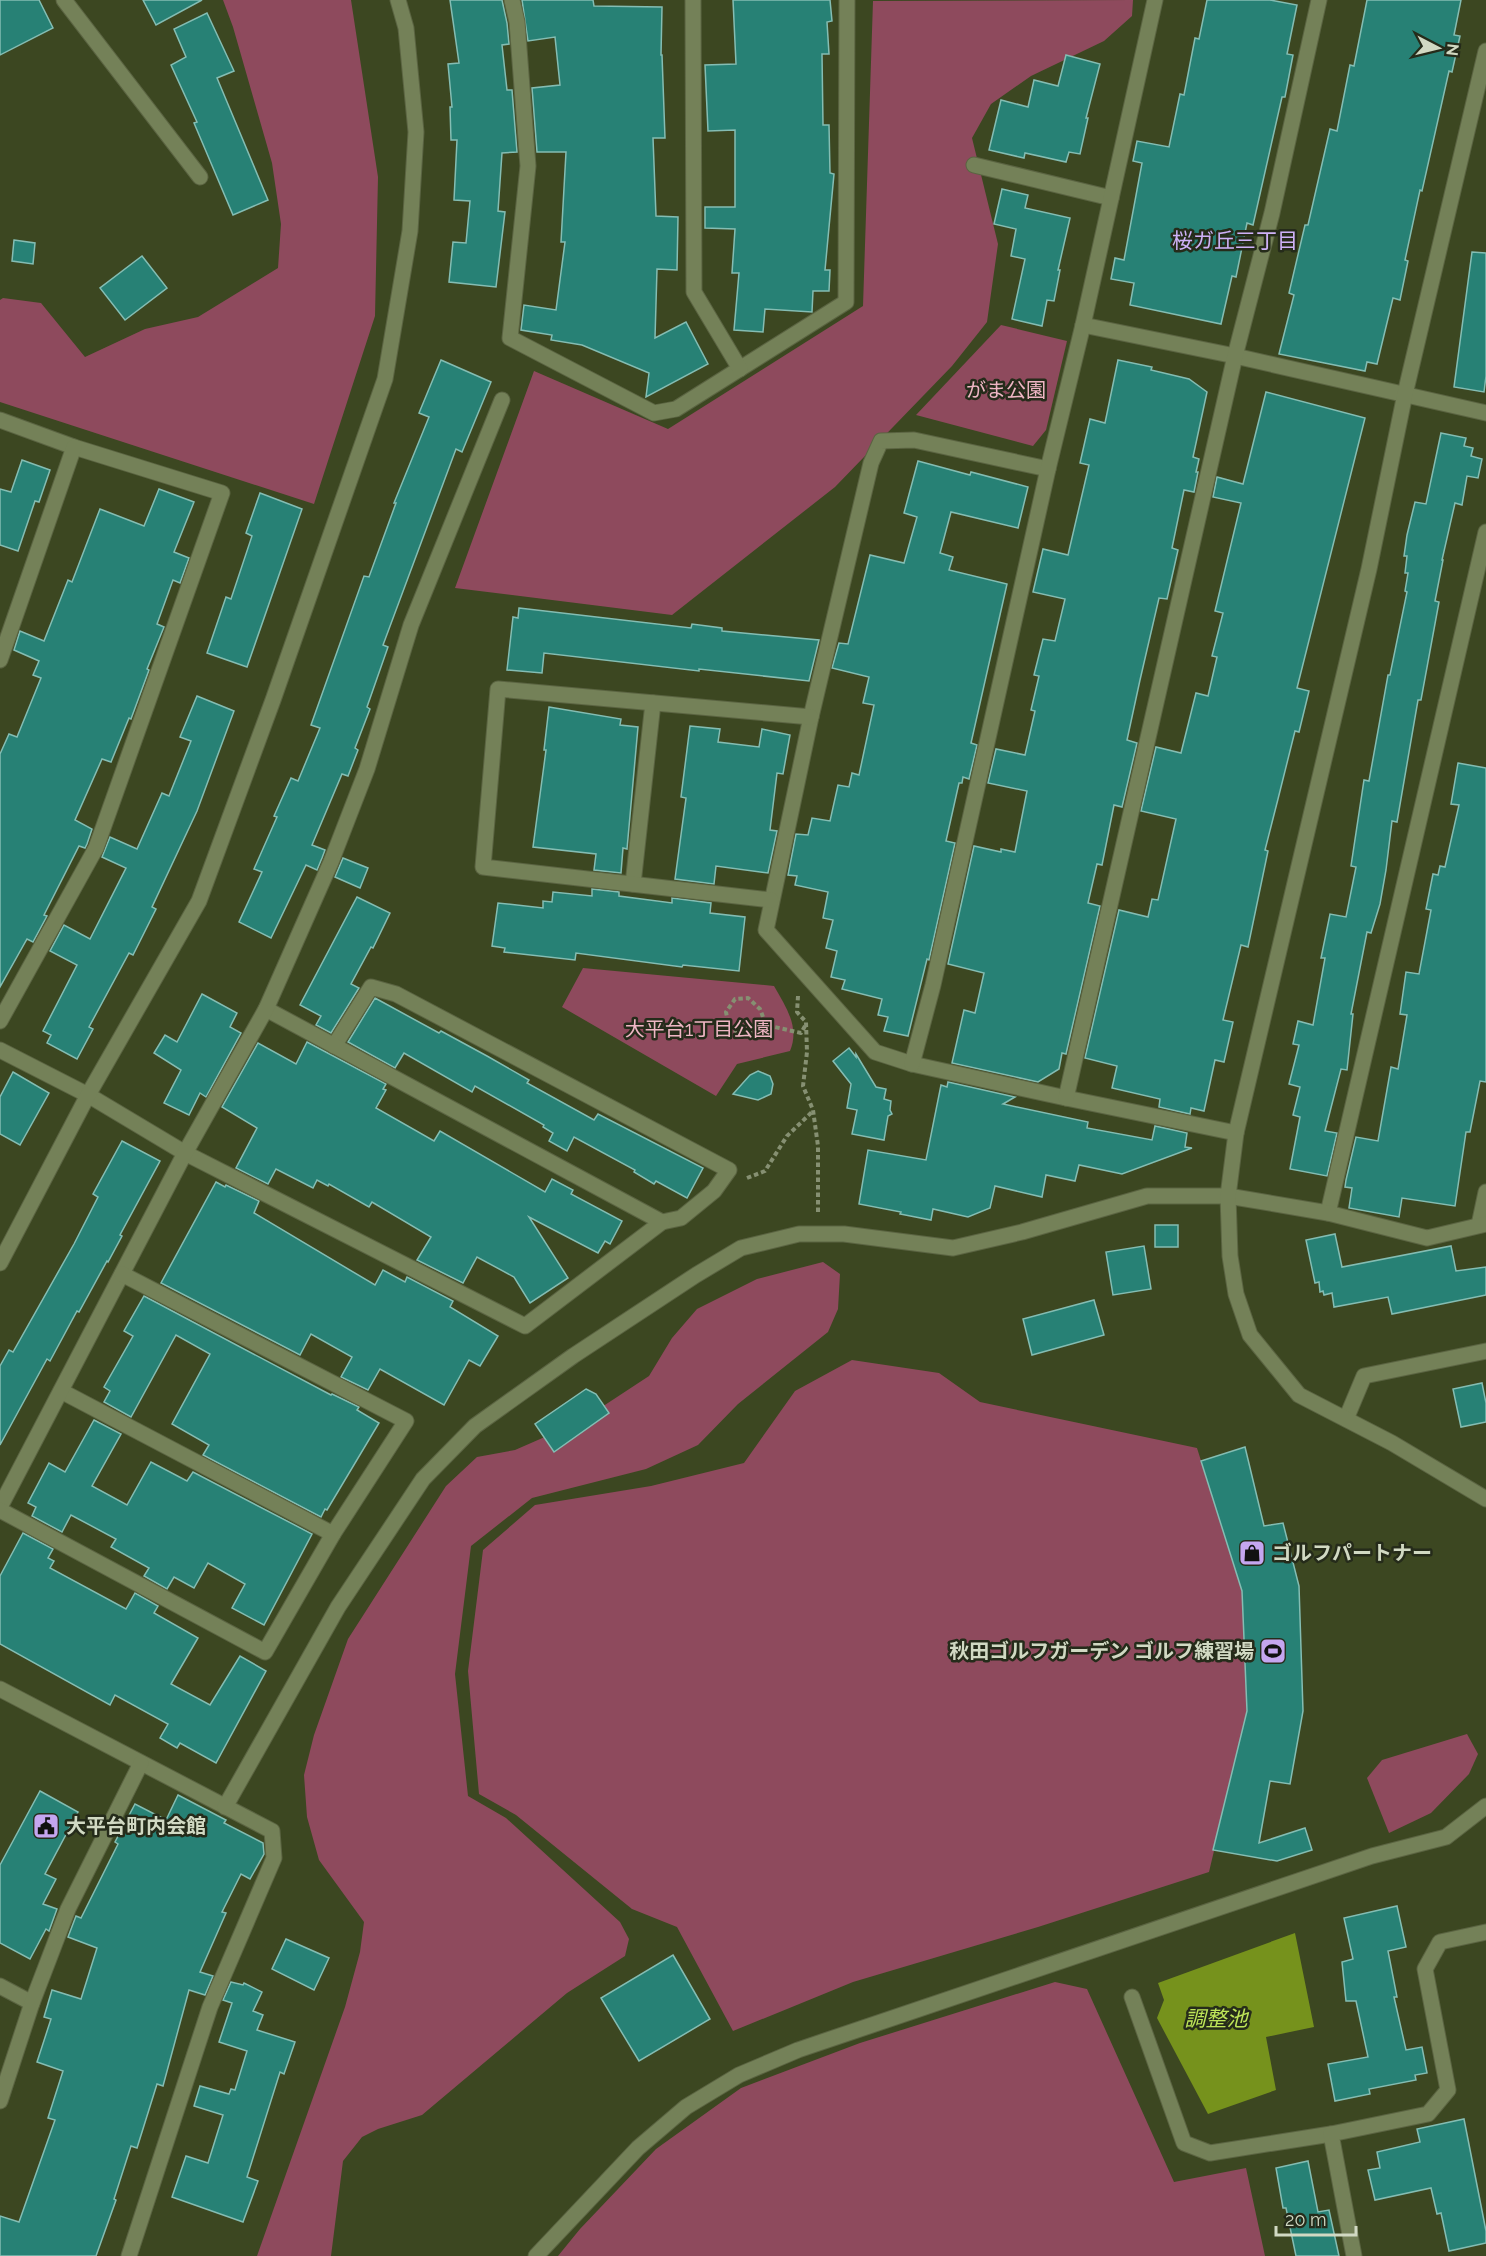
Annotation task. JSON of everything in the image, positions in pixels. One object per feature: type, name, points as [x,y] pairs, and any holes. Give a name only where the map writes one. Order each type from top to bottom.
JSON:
[{"type":"street","points":[[64,0],[200,177]]},
{"type":"street","points":[[0,1263],[88,1095],[199,901],[273,700],[385,379],[410,231],[416,132],[406,28],[398,0]]},
{"type":"street","points":[[512,0],[517,22],[528,166],[510,338],[654,413],[676,409],[846,302],[847,0]]},
{"type":"street","points":[[693,0],[694,292],[740,369]]},
{"type":"street","points":[[912,1064],[933,985],[1155,0]]},
{"type":"street","points":[[1066,1098],[1235,356],[1272,213],[1319,0]]},
{"type":"street","points":[[1486,51],[1406,394],[1369,569],[1236,1133],[1228,1196],[1230,1256],[1236,1294],[1250,1335],[1299,1395],[1441,1471],[1486,1499]]},
{"type":"street","points":[[974,165],[1111,198]]},
{"type":"street","points":[[1083,325],[1235,356],[1486,413]]},
{"type":"street","points":[[122,1274],[406,1421],[333,1534],[265,1652],[0,1509],[61,1391],[185,1153],[266,1009],[335,852],[367,769],[411,625],[502,400]]},
{"type":"street","points":[[0,420],[74,447],[222,493],[96,848],[0,1021]]},
{"type":"street","points":[[1048,469],[914,440],[881,441],[871,463],[811,717],[766,930],[875,1052],[912,1064],[1236,1133]]},
{"type":"street","points":[[0,660],[74,447]]},
{"type":"street","points":[[1328,1213],[1486,532]]},
{"type":"street","points":[[771,900],[483,867],[498,689],[811,717]]},
{"type":"street","points":[[633,884],[653,703]]},
{"type":"street","points":[[0,1050],[88,1095],[185,1153],[525,1326],[662,1222],[681,1218],[714,1191],[729,1170],[396,994],[371,987],[334,1047]]},
{"type":"street","points":[[266,1009],[662,1222]]},
{"type":"street","points":[[225,1807],[338,1607],[423,1479],[475,1426],[573,1356],[741,1248],[799,1234],[844,1234],[953,1248],[1022,1232],[1147,1196],[1228,1196],[1328,1213],[1427,1238],[1482,1225],[1486,1192]]},
{"type":"street","points":[[1346,1419],[1364,1376],[1486,1351]]},
{"type":"street","points":[[61,1391],[333,1534]]},
{"type":"street","points":[[0,1689],[272,1831],[274,1858],[210,2007],[129,2256]]},
{"type":"street","points":[[0,2101],[32,2003],[68,1909],[141,1763]]},
{"type":"street","points":[[536,2256],[638,2148],[686,2106],[739,2075],[798,2050],[1361,1860],[1446,1837],[1486,1806]]},
{"type":"street","points":[[1132,1997],[1184,2143],[1210,2153],[1331,2134],[1428,2114],[1448,2090],[1425,1969],[1440,1942],[1486,1932]]},
{"type":"street","points":[[0,1986],[32,2003]]},
{"type":"street","points":[[1331,2134],[1354,2256]]},
{"type":"path","points":[[818,990],[803,986],[796,999],[797,1012],[806,1022],[807,1052],[803,1086],[813,1110],[818,1146],[817,1212],[824,1234]]},
{"type":"path","points":[[766,1024],[760,1009],[748,998],[735,999],[726,1012],[729,1027],[741,1034],[766,1024],[801,1033],[806,1022]]},
{"type":"path","points":[[721,1182],[738,1181],[765,1171],[787,1136],[813,1110]]},
{"type":"green space","points":[[223,0],[351,0],[378,177],[375,316],[314,504],[0,402],[0,300],[3,298],[41,303],[85,357],[145,329],[198,317],[278,268],[281,224],[272,163],[233,27]]},
{"type":"green space","points":[[1133,0],[1132,16],[1104,41],[1031,76],[991,104],[972,138],[998,244],[987,322],[952,366],[835,487],[672,615],[455,588],[534,371],[668,429],[863,306],[873,1]]},
{"type":"green space","name":"がま公園","points":[[1001,325],[1067,341],[1046,430],[1033,446],[916,415]]},
{"type":"green space","name":"大平台1丁目公園","points":[[583,968],[774,986],[787,1009],[792,1025],[793,1042],[790,1051],[737,1064],[716,1096],[562,1007]]},
{"type":"green space","points":[[823,1262],[840,1274],[838,1309],[828,1332],[738,1404],[698,1445],[646,1469],[532,1498],[471,1546],[455,1674],[468,1796],[506,1818],[620,1922],[629,1939],[625,1956],[567,1993],[422,2115],[378,2129],[362,2137],[343,2161],[331,2256],[257,2256],[345,2007],[360,1952],[364,1922],[319,1860],[307,1817],[304,1775],[314,1735],[348,1639],[446,1486],[477,1457],[515,1450],[579,1422],[649,1376],[672,1338],[697,1309],[757,1279]]},
{"type":"green space","points":[[852,1360],[939,1373],[980,1402],[1197,1448],[1242,1591],[1247,1711],[1209,1872],[1038,1927],[853,1982],[733,2031],[677,1927],[632,1909],[516,1815],[479,1794],[468,1671],[483,1550],[535,1505],[651,1486],[744,1463],[795,1391]]},
{"type":"green space","points":[[1467,1734],[1478,1754],[1469,1774],[1431,1813],[1389,1833],[1367,1778],[1382,1760]]},
{"type":"green space","points":[[1055,1982],[1087,1989],[1174,2182],[1246,2168],[1265,2256],[558,2256],[580,2229],[656,2149],[741,2088],[860,2043]]},
{"type":"water","name":"調整池","points":[[1295,1933],[1314,2027],[1266,2037],[1276,2090],[1208,2114],[1157,2018],[1164,2000],[1158,1983]]},
{"type":"building","points":[[0,0],[39,0],[53,28],[0,55]]},
{"type":"building","points":[[143,0],[202,0],[156,25]]},
{"type":"building","points":[[450,0],[502,0],[507,23],[509,44],[502,45],[507,90],[512,90],[517,152],[502,153],[498,211],[505,212],[496,287],[449,282],[453,242],[466,243],[470,201],[454,200],[457,140],[451,140],[450,107],[452,107],[448,64],[459,63]]},
{"type":"building","points":[[522,0],[593,0],[594,6],[662,7],[661,55],[665,138],[653,138],[656,216],[678,217],[677,270],[657,269],[655,338],[686,322],[708,364],[646,397],[649,373],[582,345],[551,340],[552,335],[521,330],[524,305],[556,310],[565,242],[561,242],[566,152],[537,152],[532,88],[560,85],[555,37],[528,41]]},
{"type":"building","points":[[733,0],[830,0],[832,21],[827,22],[829,54],[822,54],[823,125],[829,125],[830,173],[834,174],[825,270],[830,270],[829,291],[813,291],[812,312],[765,309],[763,332],[734,330],[739,273],[732,273],[735,229],[705,228],[705,207],[735,207],[735,130],[708,131],[705,65],[736,64]]},
{"type":"building","points":[[1207,0],[1270,0],[1297,5],[1287,54],[1293,55],[1285,97],[1282,97],[1253,225],[1247,223],[1236,277],[1232,276],[1221,324],[1130,305],[1134,283],[1111,279],[1115,258],[1124,260],[1142,163],[1133,161],[1137,141],[1169,147],[1180,94],[1184,95],[1195,38],[1199,39]]},
{"type":"building","points":[[1367,0],[1461,0],[1454,35],[1460,36],[1452,72],[1449,71],[1422,191],[1420,190],[1405,260],[1408,261],[1400,300],[1393,298],[1377,364],[1367,362],[1365,371],[1279,354],[1294,295],[1289,293],[1305,225],[1308,225],[1330,129],[1337,131],[1350,65],[1354,66]]},
{"type":"building","points":[[207,13],[234,71],[217,78],[268,200],[233,215],[194,123],[197,122],[171,65],[186,57],[174,29]]},
{"type":"building","points":[[1066,55],[1100,64],[1086,118],[1088,118],[1080,154],[1069,152],[1066,162],[1025,153],[1024,158],[989,150],[1001,100],[1028,107],[1034,80],[1058,86]]},
{"type":"building","points":[[1002,189],[1028,195],[1025,208],[1070,218],[1058,270],[1060,270],[1054,301],[1047,300],[1042,326],[1012,319],[1025,259],[1011,256],[1016,229],[994,224]]},
{"type":"building","points":[[14,240],[35,243],[33,264],[12,261]]},
{"type":"building","points":[[1472,252],[1486,253],[1484,392],[1454,387]]},
{"type":"building","points":[[142,256],[167,288],[125,320],[100,288]]},
{"type":"building","points":[[441,360],[491,382],[462,452],[456,449],[383,645],[388,647],[367,707],[370,709],[355,748],[358,750],[348,776],[342,774],[312,845],[325,850],[322,858],[317,870],[306,865],[271,938],[239,922],[262,872],[254,869],[291,778],[298,781],[320,728],[311,725],[364,576],[369,577],[396,503],[394,503],[429,417],[419,413]]},
{"type":"building","points":[[1118,360],[1152,367],[1151,370],[1189,379],[1207,392],[1193,457],[1199,459],[1194,492],[1184,490],[1172,548],[1178,550],[1167,599],[1159,598],[1127,740],[1137,743],[1122,807],[1114,805],[1102,865],[1097,864],[1088,903],[1100,906],[1066,1054],[1062,1053],[1059,1069],[1038,1082],[952,1063],[964,1010],[975,1013],[984,973],[948,964],[974,846],[1001,852],[1001,849],[1015,852],[1027,791],[988,783],[996,749],[1025,755],[1035,711],[1031,710],[1039,676],[1034,675],[1043,639],[1055,641],[1065,599],[1033,592],[1043,549],[1068,555],[1089,465],[1080,463],[1090,419],[1105,423]]},
{"type":"building","points":[[1266,392],[1365,418],[1297,688],[1309,691],[1299,732],[1295,731],[1265,850],[1268,851],[1248,947],[1241,945],[1223,1020],[1233,1022],[1224,1062],[1215,1060],[1204,1111],[1191,1108],[1190,1114],[1159,1107],[1160,1099],[1112,1088],[1117,1066],[1085,1058],[1119,910],[1148,917],[1152,899],[1158,900],[1176,819],[1141,811],[1156,747],[1181,753],[1196,693],[1208,696],[1217,657],[1212,656],[1223,613],[1215,611],[1241,503],[1213,497],[1217,477],[1243,484]]},
{"type":"building","points":[[1441,433],[1466,438],[1464,446],[1473,448],[1471,456],[1482,459],[1478,478],[1467,476],[1462,505],[1455,503],[1442,560],[1435,601],[1439,602],[1421,700],[1418,700],[1397,822],[1392,821],[1380,904],[1371,933],[1367,932],[1351,1014],[1353,1014],[1347,1070],[1341,1069],[1325,1131],[1337,1133],[1327,1176],[1290,1169],[1300,1117],[1293,1115],[1300,1087],[1289,1084],[1299,1045],[1293,1044],[1298,1021],[1313,1025],[1325,958],[1321,958],[1330,914],[1346,917],[1356,867],[1351,866],[1364,780],[1369,781],[1388,675],[1390,675],[1407,592],[1405,591],[1408,573],[1405,573],[1407,556],[1404,556],[1407,535],[1415,502],[1426,504]]},
{"type":"building","points":[[22,460],[50,470],[39,502],[35,501],[18,551],[0,545],[0,489],[11,492]]},
{"type":"building","points":[[918,461],[1028,487],[1018,528],[951,512],[940,553],[953,557],[949,570],[1007,584],[971,743],[977,745],[969,779],[963,777],[962,783],[959,783],[946,841],[955,843],[929,960],[927,959],[908,1036],[884,1031],[888,1017],[878,1015],[882,999],[842,989],[845,980],[831,977],[837,951],[826,948],[833,920],[823,918],[828,892],[795,885],[797,876],[788,875],[796,834],[808,835],[812,818],[830,821],[838,785],[849,787],[852,773],[859,775],[874,705],[863,703],[869,677],[832,668],[839,643],[848,644],[870,555],[904,563],[917,517],[904,513]]},
{"type":"building","points":[[159,489],[194,502],[174,552],[189,558],[180,583],[173,580],[157,624],[164,627],[147,669],[149,670],[131,719],[129,718],[111,762],[102,759],[75,820],[92,829],[87,844],[85,848],[79,846],[33,942],[27,939],[0,987],[0,754],[9,734],[17,737],[41,678],[33,675],[39,661],[14,650],[20,631],[44,641],[68,580],[72,582],[100,509],[144,526]]},
{"type":"building","points":[[260,493],[302,509],[247,667],[207,653],[226,597],[231,599],[252,536],[246,533]]},
{"type":"building","points":[[519,608],[691,628],[692,624],[722,628],[722,631],[819,640],[809,681],[544,653],[542,673],[507,670],[513,617],[518,618]]},
{"type":"building","points":[[197,696],[234,711],[197,811],[152,907],[156,909],[133,955],[129,953],[89,1027],[93,1029],[77,1059],[47,1043],[51,1035],[43,1031],[77,965],[50,951],[64,925],[90,939],[126,868],[102,857],[110,837],[137,849],[162,793],[169,796],[191,741],[180,737]]},
{"type":"building","points":[[549,707],[621,719],[620,725],[638,727],[627,849],[623,848],[621,873],[594,870],[596,854],[533,847],[546,750],[544,750]]},
{"type":"building","points":[[690,726],[720,729],[718,742],[759,747],[762,729],[790,735],[783,774],[777,773],[770,830],[777,831],[768,873],[716,866],[714,884],[675,879],[686,798],[681,797]]},
{"type":"building","points":[[1458,763],[1486,768],[1486,1082],[1480,1081],[1470,1132],[1466,1132],[1455,1206],[1402,1198],[1399,1217],[1349,1208],[1352,1188],[1345,1187],[1356,1137],[1378,1141],[1391,1067],[1398,1069],[1407,1015],[1400,1014],[1406,972],[1419,974],[1431,910],[1426,909],[1433,874],[1438,875],[1440,866],[1445,867],[1459,805],[1451,804]]},
{"type":"building","points":[[343,858],[368,868],[360,888],[335,877]]},
{"type":"building","points":[[592,889],[619,892],[619,896],[672,903],[672,898],[711,903],[710,913],[745,917],[739,971],[683,965],[682,967],[576,953],[575,960],[504,952],[505,948],[492,946],[498,903],[543,908],[543,901],[552,902],[553,892],[592,896]]},
{"type":"building","points":[[357,897],[390,913],[373,948],[371,947],[351,984],[359,988],[331,1033],[316,1025],[321,1016],[300,1005]]},
{"type":"building","points":[[202,994],[237,1013],[230,1027],[241,1033],[206,1097],[200,1093],[189,1115],[164,1103],[181,1070],[154,1053],[165,1035],[177,1042]]},
{"type":"building","points":[[375,998],[487,1056],[529,1080],[527,1083],[594,1120],[598,1114],[703,1168],[687,1198],[656,1181],[654,1184],[634,1172],[635,1170],[574,1137],[567,1151],[549,1141],[553,1133],[543,1127],[544,1125],[475,1086],[472,1092],[404,1053],[395,1068],[348,1042]]},
{"type":"building","points":[[307,1042],[386,1084],[383,1089],[386,1090],[376,1108],[434,1141],[440,1131],[545,1192],[552,1179],[573,1190],[571,1194],[622,1221],[610,1244],[605,1241],[598,1253],[529,1217],[568,1278],[530,1303],[514,1277],[477,1257],[463,1283],[417,1260],[431,1237],[372,1202],[369,1207],[329,1184],[328,1186],[317,1180],[313,1188],[276,1169],[268,1184],[236,1168],[257,1128],[222,1107],[258,1043],[296,1064]]},
{"type":"building","points":[[849,1048],[856,1057],[856,1054],[876,1087],[886,1089],[884,1099],[891,1101],[892,1114],[888,1116],[884,1140],[852,1134],[857,1110],[847,1108],[851,1084],[833,1061]]},
{"type":"building","points":[[758,1071],[770,1076],[773,1084],[771,1094],[758,1100],[733,1094],[750,1075]]},
{"type":"building","points":[[13,1072],[49,1093],[20,1145],[0,1134],[0,1097]]},
{"type":"building","points":[[948,1082],[1015,1097],[1003,1104],[1088,1122],[1087,1128],[1152,1140],[1155,1126],[1187,1133],[1185,1147],[1192,1148],[1122,1174],[1079,1165],[1075,1181],[1046,1175],[1042,1197],[995,1186],[990,1208],[968,1217],[933,1209],[931,1220],[859,1204],[868,1150],[926,1160],[941,1085],[947,1087]]},
{"type":"building","points":[[122,1141],[160,1161],[108,1262],[79,1312],[77,1311],[50,1361],[47,1359],[0,1445],[0,1366],[9,1350],[13,1352],[74,1244],[98,1197],[93,1194]]},
{"type":"building","points":[[216,1182],[259,1201],[254,1213],[375,1285],[383,1270],[405,1282],[407,1277],[453,1301],[450,1307],[498,1336],[480,1366],[469,1360],[444,1405],[380,1369],[368,1390],[341,1377],[352,1357],[311,1334],[300,1355],[161,1283]]},
{"type":"building","points":[[1155,1225],[1178,1225],[1178,1247],[1155,1247]]},
{"type":"building","points":[[1335,1234],[1342,1267],[1451,1246],[1456,1271],[1486,1267],[1486,1295],[1392,1314],[1388,1297],[1334,1307],[1332,1293],[1324,1295],[1323,1291],[1320,1292],[1319,1282],[1315,1283],[1306,1240]]},
{"type":"building","points":[[1144,1246],[1151,1289],[1113,1295],[1106,1252]]},
{"type":"building","points":[[144,1296],[331,1395],[359,1407],[357,1410],[379,1423],[321,1517],[203,1455],[209,1445],[172,1424],[210,1354],[176,1335],[131,1417],[104,1402],[110,1391],[104,1387],[133,1336],[124,1331]]},
{"type":"building","points":[[1094,1300],[1104,1335],[1032,1355],[1023,1319]]},
{"type":"building","points":[[1482,1383],[1486,1403],[1486,1422],[1461,1427],[1453,1389]]},
{"type":"building","points":[[586,1389],[596,1394],[609,1413],[554,1452],[535,1424]]},
{"type":"building","points":[[94,1420],[121,1434],[92,1486],[127,1505],[151,1462],[187,1481],[193,1472],[312,1534],[264,1625],[232,1608],[245,1584],[208,1563],[194,1588],[174,1577],[167,1589],[144,1576],[149,1568],[111,1547],[116,1539],[71,1515],[62,1532],[32,1516],[36,1507],[28,1503],[49,1463],[65,1472]]},
{"type":"building","name":"秋田ゴルフガーデン ゴルフ練習場","points":[[1245,1447],[1264,1526],[1283,1523],[1299,1586],[1303,1711],[1290,1784],[1270,1781],[1259,1843],[1305,1828],[1312,1850],[1277,1861],[1213,1850],[1247,1711],[1242,1591],[1201,1461]]},
{"type":"building","points":[[23,1533],[53,1549],[48,1558],[54,1561],[50,1568],[126,1609],[135,1593],[158,1606],[154,1613],[198,1638],[171,1684],[210,1705],[240,1656],[266,1671],[216,1763],[180,1743],[177,1748],[160,1738],[168,1724],[115,1695],[110,1705],[0,1644],[0,1576]]},
{"type":"building","points":[[40,1791],[78,1812],[45,1874],[56,1879],[43,1904],[57,1909],[49,1931],[46,1929],[30,1959],[0,1943],[0,1865]]},
{"type":"building","points":[[178,1795],[226,1820],[224,1823],[263,1843],[264,1854],[250,1879],[241,1874],[222,1912],[226,1913],[200,1972],[213,1976],[205,1995],[189,1990],[163,2086],[157,2084],[137,2148],[131,2146],[114,2199],[116,2200],[96,2256],[0,2256],[0,2216],[19,2222],[55,2120],[48,2118],[63,2071],[37,2062],[51,2019],[44,2017],[52,1990],[81,1999],[97,1948],[68,1937],[76,1916],[81,1918],[118,1844],[115,1842],[135,1804],[166,1820]]},
{"type":"building","points":[[1397,1906],[1406,1947],[1388,1951],[1397,1997],[1394,1997],[1406,2050],[1422,2047],[1427,2073],[1415,2075],[1416,2080],[1369,2089],[1370,2094],[1335,2101],[1328,2064],[1368,2057],[1356,2001],[1346,2001],[1342,1962],[1353,1959],[1344,1918]]},
{"type":"building","points":[[286,1939],[329,1958],[314,1990],[272,1969]]},
{"type":"building","points":[[673,1955],[710,2019],[639,2061],[601,1998]]},
{"type":"building","points":[[231,1982],[243,1985],[244,1983],[262,1992],[253,2011],[263,2015],[257,2030],[295,2042],[284,2074],[280,2072],[247,2177],[258,2181],[243,2222],[172,2197],[186,2156],[208,2163],[223,2115],[194,2106],[200,2086],[229,2094],[231,2089],[235,2090],[247,2051],[219,2042],[232,2003],[223,2000]]},
{"type":"building","points":[[1464,2119],[1486,2231],[1486,2243],[1449,2251],[1441,2213],[1437,2214],[1431,2188],[1375,2200],[1368,2170],[1380,2168],[1377,2152],[1420,2142],[1417,2129]]},
{"type":"building","points":[[1308,2161],[1318,2212],[1329,2210],[1339,2256],[1296,2256],[1286,2208],[1283,2208],[1276,2168]]},
{"type":"place","name":"ゴルフパートナー","points":[[1252,1553]]},
{"type":"place","name":"秋田ゴルフガーデン ゴルフ練習場","points":[[1273,1651]]},
{"type":"place","name":"大平台町内会館","points":[[46,1826]]},
{"type":"district","name":"桜ガ丘三丁目","points":[[1235,241]]}]
